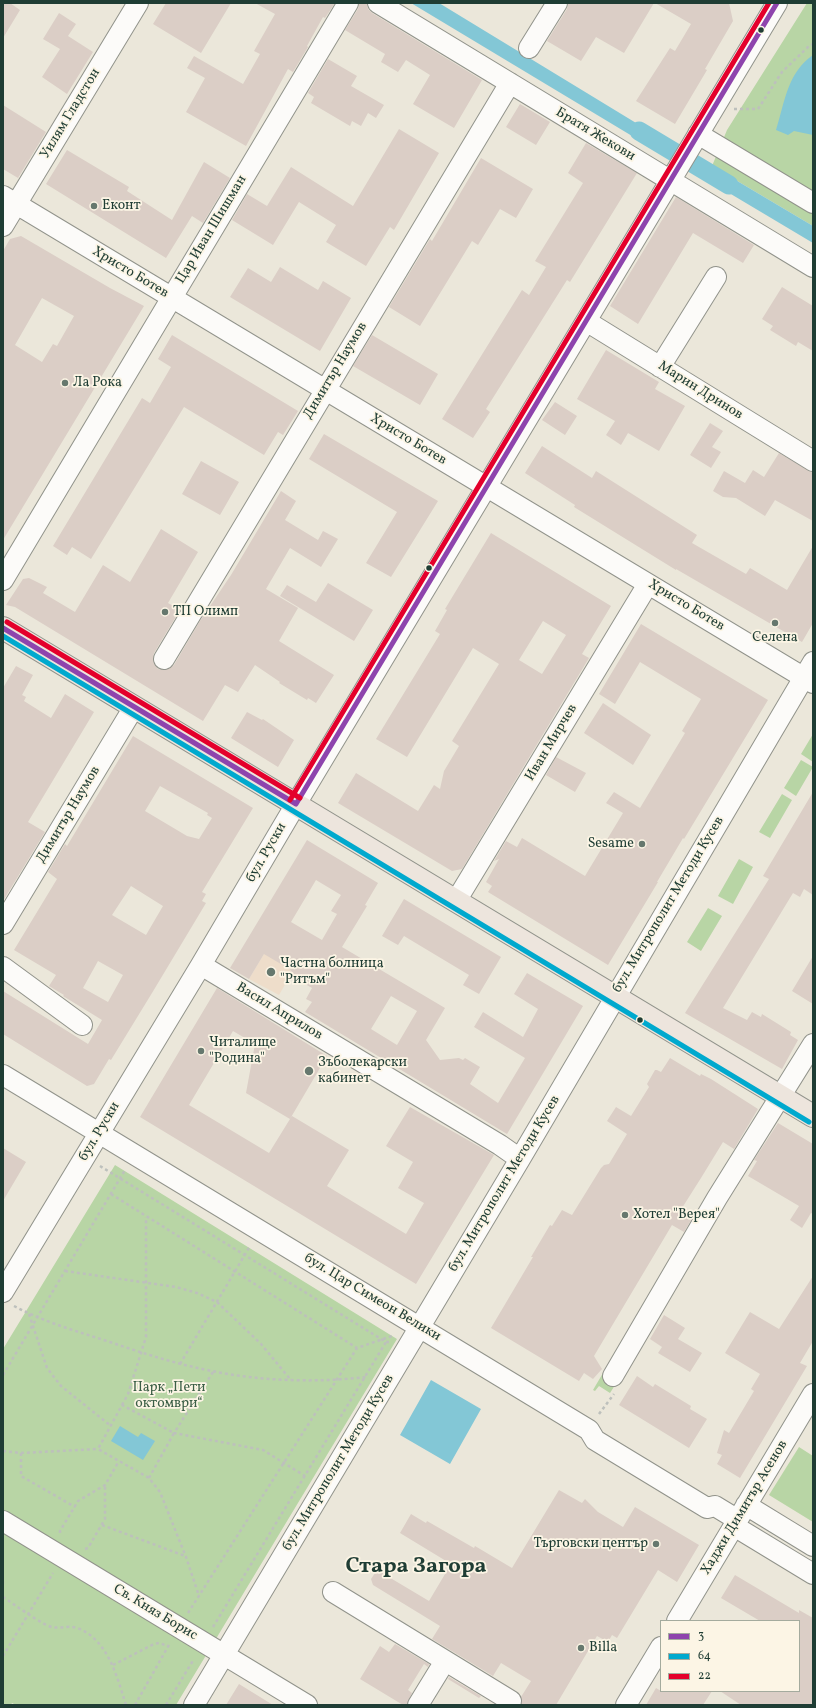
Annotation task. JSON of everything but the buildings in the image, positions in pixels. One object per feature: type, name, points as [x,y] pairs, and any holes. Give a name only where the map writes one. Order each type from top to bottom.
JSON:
[{"type":"main road","points":[[3,628],[813,1116]]},
{"type":"street","name":"Уилям Гладстон","points":[[3,226],[10,200],[138,3]]},
{"type":"street","name":"Цар Иван Шишман","points":[[3,580],[348,3]]},
{"type":"street","name":"Братя Жекови","points":[[378,3],[813,267]]},
{"type":"street","points":[[529,48],[557,3]]},
{"type":"street","name":"бул. Руски","points":[[6,1298],[100,1133],[777,3]]},
{"type":"street","name":"Димитър Наумов","points":[[164,659],[510,83]]},
{"type":"street","points":[[696,139],[813,204]]},
{"type":"street","name":"Христо Ботев","points":[[10,200],[648,584],[810,674]]},
{"type":"street","points":[[660,367],[716,277]]},
{"type":"street","name":"Марин Дринов","points":[[586,321],[813,462]]},
{"type":"street","name":"Иван Мирчев","points":[[456,901],[648,584]]},
{"type":"street","name":"бул. Митрополит Методи Кусев","points":[[194,1705],[393,1373],[615,997],[810,674]]},
{"type":"street","name":"Димитър Наумов","points":[[3,924],[134,707]]},
{"type":"street","name":"Васил Априлов","points":[[201,965],[500,1145],[520,1159]]},
{"type":"street","points":[[3,967],[82,1024]]},
{"type":"street","points":[[612,1376],[718,1198],[813,1044]]},
{"type":"street","name":"бул. Цар Симеон Велики","points":[[3,1075],[589,1430],[595,1440],[707,1508],[715,1506],[813,1546]]},
{"type":"street","name":"Хаджи Димитър Асенов","points":[[678,1620],[813,1394]]},
{"type":"street","name":"бул. Цар Симеон Велики","points":[[739,1517],[813,1574]]},
{"type":"street","name":"Св. Княз Борис","points":[[3,1521],[307,1705]]},
{"type":"street","points":[[333,1592],[511,1701]]},
{"type":"street","points":[[626,1705],[660,1649]]},
{"type":"street","points":[[418,1705],[445,1661]]},
{"type":"path","points":[[713,110],[758,109],[782,72],[813,44]]},
{"type":"path","points":[[3,1375],[134,1154]]},
{"type":"path","points":[[111,1194],[357,1348]]},
{"type":"path","points":[[98,1449],[128,1394],[146,1337],[146,1216]]},
{"type":"path","points":[[180,1364],[259,1229]]},
{"type":"path","points":[[65,1271],[176,1287],[197,1293],[217,1302],[261,1344],[291,1380]]},
{"type":"path","points":[[6,1298],[29,1314],[58,1326],[180,1364],[213,1372],[291,1380],[336,1381],[393,1373]]},
{"type":"path","points":[[29,1314],[47,1368],[61,1386],[111,1426]]},
{"type":"path","points":[[135,1705],[179,1628],[357,1348],[419,1327]]},
{"type":"path","points":[[166,1705],[386,1342]]},
{"type":"path","points":[[149,1478],[174,1433],[213,1372]]},
{"type":"path","points":[[589,1430],[620,1385],[612,1376]]},
{"type":"path","points":[[122,1405],[174,1433],[264,1450],[324,1489]]},
{"type":"path","points":[[3,1451],[21,1453],[98,1449],[149,1478],[160,1492],[186,1557],[199,1596]]},
{"type":"path","points":[[21,1453],[21,1476],[75,1507]]},
{"type":"path","points":[[81,1549],[88,1548],[105,1519],[105,1485],[118,1461]]},
{"type":"path","points":[[62,1538],[60,1531],[78,1501],[105,1485]]},
{"type":"path","points":[[102,1525],[186,1557]]},
{"type":"path","points":[[3,1656],[50,1578]]},
{"type":"path","points":[[3,1597],[52,1627],[75,1627],[84,1631],[93,1638],[103,1648],[113,1665],[126,1705]]},
{"type":"path","points":[[113,1665],[154,1644],[159,1643],[168,1646]]},
{"type":"shaded area","name":"Частна болница \"Ритъм\"","points":[[267,949],[291,970],[288,974],[290,976],[279,995],[249,979]]},
{"type":"green space","points":[[807,3],[813,3],[813,226],[712,166],[727,130]]},
{"type":"green space","points":[[813,734],[813,762],[801,754]]},
{"type":"green space","points":[[801,760],[813,767],[796,796],[784,788]]},
{"type":"green space","points":[[782,794],[792,800],[770,838],[759,832]]},
{"type":"green space","points":[[739,859],[753,867],[733,904],[718,896]]},
{"type":"green space","points":[[708,908],[722,916],[701,951],[687,942]]},
{"type":"green space","name":"Парк „Пети октомври“","points":[[115,1165],[397,1339],[176,1705],[16,1705],[12,1703],[11,1705],[3,1705],[3,1349]]},
{"type":"green space","points":[[603,1373],[617,1382],[610,1393],[599,1386],[595,1391],[593,1390]]},
{"type":"green space","points":[[799,1447],[813,1456],[813,1522],[769,1495]]},
{"type":"water","points":[[411,3],[439,3],[664,140],[657,151]]},
{"type":"water","points":[[813,55],[813,135],[794,131],[788,135],[776,130],[788,89],[798,70],[804,62]]},
{"type":"water","points":[[712,166],[813,226],[813,243],[704,178]]},
{"type":"water","points":[[431,1380],[481,1409],[450,1464],[400,1435]]},
{"type":"water","points":[[120,1426],[138,1437],[141,1433],[155,1441],[143,1460],[111,1441]]},
{"type":"waterway","points":[[639,131],[729,185]]},
{"type":"transit line","name":"22","points":[[290,800],[769,3]]},
{"type":"transit line","name":"3","points":[[296,804],[777,3]]},
{"type":"transit line","name":"22","points":[[7,622],[300,798]]},
{"type":"transit line","name":"3","points":[[3,628],[296,804]]},
{"type":"transit line","name":"64","points":[[3,636],[809,1122]]},
{"type":"place","name":"Еконт","points":[[94,206]]},
{"type":"place","name":"Ла Рока","points":[[65,383]]},
{"type":"place","name":"ТП Олимп","points":[[165,612]]},
{"type":"place","name":"Селена","points":[[775,623]]},
{"type":"place","name":"Sesame","points":[[642,844]]},
{"type":"place","name":"Частна болница \"Ритъм\"","points":[[271,972]]},
{"type":"place","name":"Читалище \"Родина\"","points":[[201,1051]]},
{"type":"place","name":"Зъболекарски кабинет","points":[[309,1071]]},
{"type":"place","name":"Хотел \"Верея\"","points":[[625,1215]]},
{"type":"place","name":"Търговски център","points":[[656,1544]]},
{"type":"place","name":"Billa","points":[[581,1648]]},
{"type":"district","name":"Стара Загора","points":[[416,1568]]}]
